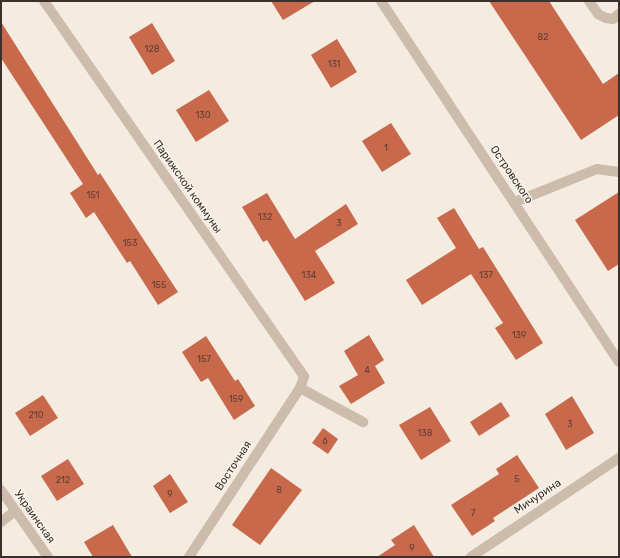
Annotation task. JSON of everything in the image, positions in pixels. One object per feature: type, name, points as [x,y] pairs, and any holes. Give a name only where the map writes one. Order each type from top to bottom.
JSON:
[{"type":"street","name":"Парижской коммуны","points":[[44,1],[304,377],[300,388]]},
{"type":"street","name":"Островского","points":[[382,1],[619,362]]},
{"type":"street","points":[[589,1],[598,14],[606,18],[613,19],[619,14]]},
{"type":"street","points":[[515,202],[597,169],[619,172]]},
{"type":"street","points":[[300,388],[363,422]]},
{"type":"street","name":"Восточная","points":[[189,557],[300,388]]},
{"type":"street","name":"Мичурина","points":[[471,557],[619,458]]},
{"type":"street","name":"Украинская","points":[[1,490],[48,557]]},
{"type":"street","points":[[1,522],[15,511]]},
{"type":"building","points":[[271,1],[315,1],[283,20]]},
{"type":"building","points":[[489,1],[549,1],[603,84],[619,73],[619,115],[581,140]]},
{"type":"building","points":[[1,22],[98,175],[100,173],[178,292],[158,305],[130,261],[127,263],[94,212],[86,218],[70,193],[83,184],[1,58]]},
{"type":"building","points":[[152,23],[175,61],[152,75],[129,37]]},
{"type":"building","points":[[337,39],[357,72],[331,88],[311,55]]},
{"type":"building","points":[[209,90],[229,121],[196,142],[176,110]]},
{"type":"building","points":[[391,123],[411,154],[382,172],[362,141]]},
{"type":"building","points":[[619,192],[619,264],[608,271],[575,220]]},
{"type":"building","points":[[267,193],[295,239],[346,204],[358,224],[315,251],[335,283],[305,301],[267,240],[263,242],[242,207]]},
{"type":"building","points":[[454,208],[479,249],[483,247],[543,343],[516,360],[495,328],[503,323],[471,274],[422,305],[406,280],[456,248],[437,218]]},
{"type":"building","points":[[369,335],[384,360],[375,366],[385,383],[351,404],[339,386],[358,375],[344,351]]},
{"type":"building","points":[[206,336],[235,381],[238,379],[255,406],[234,420],[208,378],[201,382],[182,352]]},
{"type":"building","points":[[43,395],[58,418],[30,436],[15,413]]},
{"type":"building","points":[[572,396],[594,433],[566,450],[545,414]]},
{"type":"building","points":[[501,402],[510,416],[479,436],[470,422]]},
{"type":"building","points":[[430,407],[451,441],[421,460],[399,425]]},
{"type":"building","points":[[323,428],[338,439],[328,454],[312,443]]},
{"type":"building","points":[[517,455],[539,488],[493,518],[495,521],[472,536],[451,505],[499,474],[496,469]]},
{"type":"building","points":[[68,459],[84,484],[57,501],[41,476]]},
{"type":"building","points":[[271,468],[302,490],[260,545],[232,525]]},
{"type":"building","points":[[170,474],[188,502],[170,513],[153,486]]},
{"type":"building","points":[[113,525],[132,557],[93,557],[84,542]]},
{"type":"building","points":[[414,525],[434,557],[377,557],[395,545],[391,540]]}]
